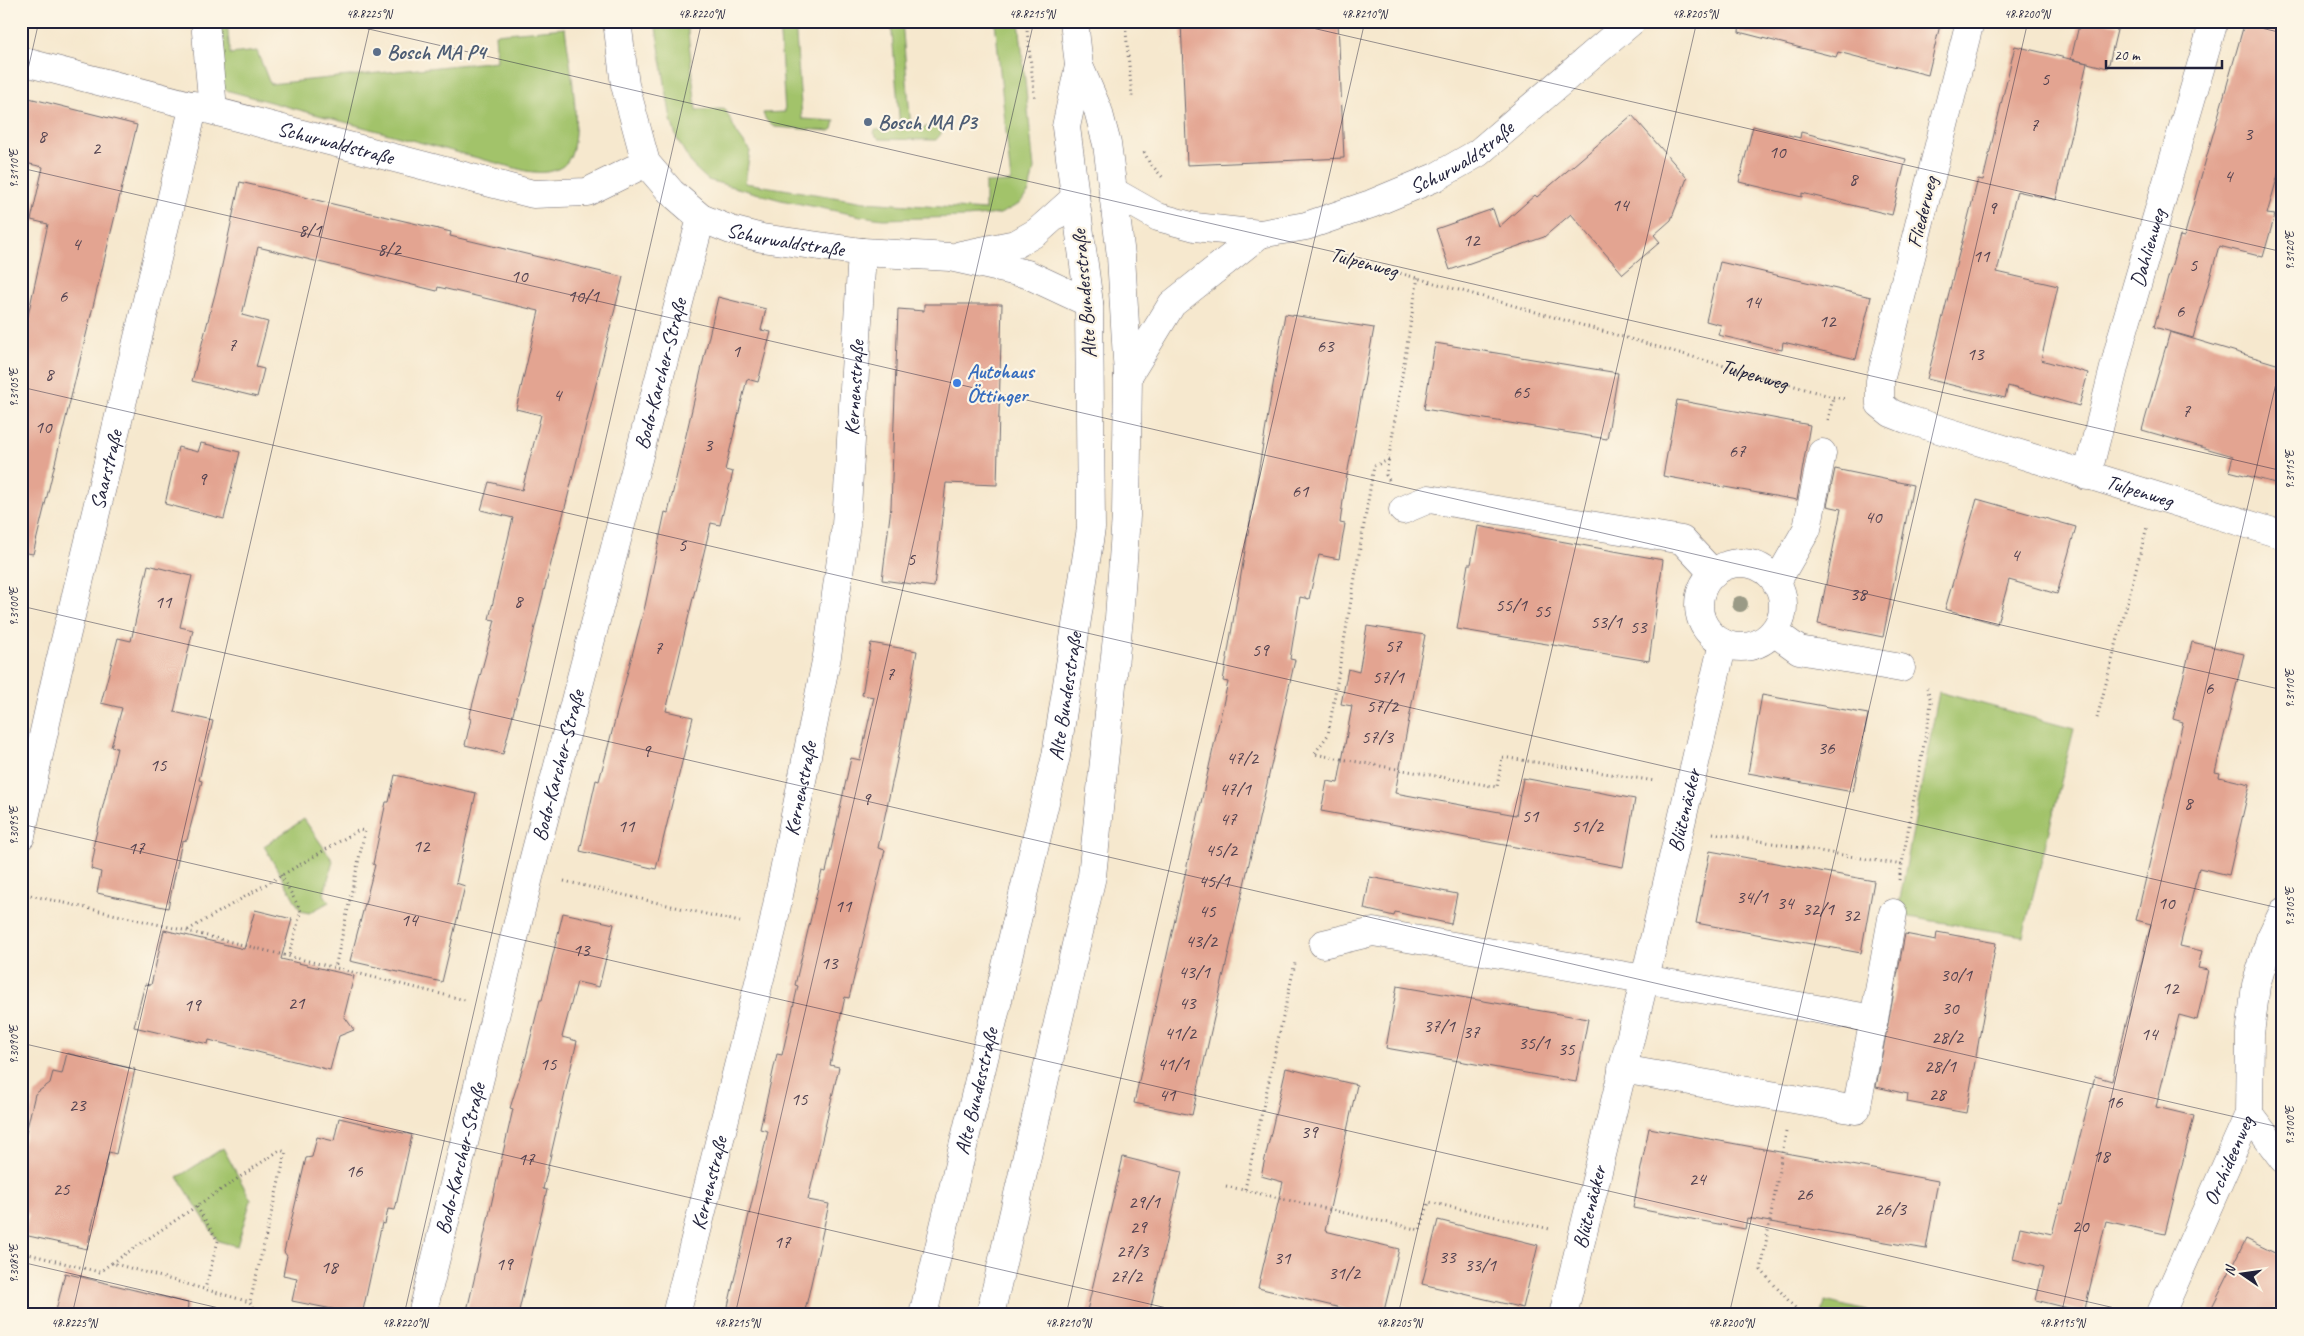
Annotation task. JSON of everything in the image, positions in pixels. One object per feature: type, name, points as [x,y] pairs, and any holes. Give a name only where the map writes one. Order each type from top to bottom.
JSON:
[{"type":"street","name":"Saarstraße","points":[[21,836],[55,682],[203,107],[205,21]]},
{"type":"street","name":"Schurwaldstraße","points":[[617,21],[625,85],[646,162],[671,192],[701,218],[731,230],[762,238],[862,252],[950,257],[1027,274],[1089,303]]},
{"type":"street","name":"Alte Bundesstraße","points":[[990,1315],[1092,876],[1119,618],[1126,516],[1128,376],[1121,256],[1107,144],[1098,110],[1079,66],[1074,21]]},
{"type":"street","name":"Schurwaldstraße","points":[[1114,192],[1158,217],[1195,227],[1260,234],[1306,226],[1371,204],[1444,172],[1478,153],[1632,21]]},
{"type":"street","name":"Fliederweg","points":[[1880,404],[1880,381],[1970,21]]},
{"type":"street","name":"Dahlienweg","points":[[2089,468],[2122,336],[2214,21]]},
{"type":"street","name":"Schurwaldstraße","points":[[21,61],[533,194],[587,192],[646,162]]},
{"type":"street","name":"Alte Bundesstraße","points":[[923,1315],[1056,756],[1091,528],[1089,303],[1066,127],[1079,66]]},
{"type":"street","name":"Schurwaldstraße","points":[[950,257],[1016,244],[1037,232],[1075,198]]},
{"type":"street","name":"Bodo-Karcher-Straße","points":[[422,1315],[530,873],[701,218]]},
{"type":"street","name":"Schurwaldstraße","points":[[1128,376],[1172,304],[1260,234]]},
{"type":"street","name":"Kernenstraße","points":[[676,1315],[772,930],[827,656],[846,525],[862,252]]},
{"type":"street","name":"Tulpenweg","points":[[1880,404],[1891,413],[1906,419],[2089,468],[2155,498],[2283,535]]},
{"type":"street","points":[[1776,583],[1807,529],[1822,453]]},
{"type":"street","points":[[1404,510],[1428,499],[1682,540],[1714,574]]},
{"type":"street","points":[[1736,564],[1747,564],[1769,574],[1776,583],[1782,595],[1783,608],[1780,621],[1774,632],[1763,641],[1750,647],[1736,647],[1723,643],[1711,635],[1703,624],[1700,611],[1703,591],[1714,574],[1736,564]]},
{"type":"street","points":[[1774,632],[1799,650],[1901,668]]},
{"type":"street","name":"Blütenäcker","points":[[1563,1315],[1645,978],[1723,643]]},
{"type":"street","name":"Orchideenweg","points":[[2160,1315],[2249,1114],[2250,1034],[2256,985],[2270,939],[2283,912]]},
{"type":"street","points":[[1622,1069],[1856,1110],[1893,913]]},
{"type":"street","points":[[1322,944],[1373,932],[1874,1019]]},
{"type":"street","points":[[2249,1114],[2283,1159]]},
{"type":"path","points":[[1026,21],[1035,101]]},
{"type":"path","points":[[1125,21],[1133,106]]},
{"type":"path","points":[[1142,148],[1149,162],[1166,181]]},
{"type":"path","name":"Tulpenweg","points":[[1330,253],[1832,397],[1880,404]]},
{"type":"path","points":[[1404,510],[1386,475],[1418,277]]},
{"type":"path","points":[[1389,460],[1374,466],[1328,734],[1314,754],[1497,787],[1502,757],[1690,787]]},
{"type":"path","points":[[2097,718],[2155,498]]},
{"type":"path","points":[[1893,913],[1931,701],[1929,692],[1921,681],[1912,673],[1901,668]]},
{"type":"path","points":[[1680,828],[1902,865]]},
{"type":"path","points":[[187,931],[359,830],[365,831],[335,968]]},
{"type":"path","points":[[530,873],[772,930]]},
{"type":"path","points":[[281,875],[301,911],[290,956]]},
{"type":"path","points":[[21,893],[187,931],[498,1008]]},
{"type":"path","points":[[1245,1189],[1296,960]]},
{"type":"path","points":[[1792,1099],[1761,1270],[1798,1310],[1796,1315]]},
{"type":"path","points":[[21,1252],[99,1272],[280,1150],[286,1152],[250,1302]]},
{"type":"path","points":[[1226,1186],[1420,1230],[1429,1202],[1582,1236]]},
{"type":"path","points":[[196,1207],[218,1242],[205,1289]]},
{"type":"path","points":[[112,1263],[250,1302],[259,1315]]},
{"type":"green space","points":[[215,21],[227,21],[230,54],[257,51],[270,84],[497,61],[495,34],[565,28],[572,79],[575,122],[574,141],[570,156],[559,169],[550,172],[526,171],[222,89]]},
{"type":"green space","points":[[658,21],[708,21],[687,23],[696,110],[725,109],[737,133],[750,151],[745,183],[865,202],[985,210],[985,183],[1011,182],[995,21],[1019,21],[1034,169],[1029,192],[1019,204],[1000,214],[966,217],[883,219],[781,200],[708,180],[692,165],[677,139],[671,120],[656,28]]},
{"type":"green space","points":[[779,21],[795,21],[802,119],[835,121],[833,129],[830,131],[775,127],[769,123],[763,113],[785,112]]},
{"type":"green space","points":[[891,21],[902,21],[911,128],[940,126],[941,134],[936,140],[879,139],[874,134],[875,130],[900,128]]},
{"type":"green space","points":[[1939,692],[2074,729],[2023,936],[1897,915]]},
{"type":"green space","points":[[304,819],[333,861],[324,894],[329,902],[309,913],[301,911],[264,846]]},
{"type":"green space","points":[[223,1148],[251,1200],[237,1246],[218,1241],[178,1177]]},
{"type":"green space","points":[[1825,1301],[1882,1315],[1822,1315]]},
{"type":"building","points":[[1181,21],[1338,21],[1344,158],[1187,165]]},
{"type":"building","points":[[1740,21],[1941,21],[1928,75],[1838,52],[1836,57],[1739,32]]},
{"type":"building","points":[[2080,21],[2099,21],[2118,26],[2108,68],[2071,59]]},
{"type":"building","points":[[2245,21],[2283,21],[2283,157],[2267,214],[2275,215],[2263,257],[2219,246],[2193,338],[2154,327],[2180,236],[2184,237]]},
{"type":"building","points":[[2015,46],[2087,63],[2056,200],[2017,191],[1997,272],[2058,286],[2041,360],[2088,373],[2079,406],[2008,386],[2005,398],[1927,379],[1978,179],[1983,180]]},
{"type":"building","points":[[21,96],[137,125],[33,554],[21,552],[21,347],[48,224],[31,220],[43,167],[21,162]]},
{"type":"building","points":[[1632,115],[1687,178],[1671,220],[1654,235],[1660,242],[1623,274],[1571,214],[1544,237],[1450,270],[1436,229],[1493,209],[1499,227],[1535,195],[1537,197]]},
{"type":"building","points":[[1753,126],[1800,138],[1801,132],[1906,159],[1892,215],[1802,193],[1802,197],[1739,182]]},
{"type":"building","points":[[240,182],[451,232],[450,236],[623,277],[503,754],[465,745],[471,719],[469,718],[495,620],[489,619],[513,518],[481,510],[489,482],[522,490],[541,415],[516,409],[539,311],[438,287],[437,291],[258,247],[242,315],[268,322],[256,367],[264,369],[257,397],[192,381],[219,279]]},
{"type":"building","points":[[1720,262],[1871,297],[1856,359],[1783,342],[1782,350],[1718,335],[1721,325],[1706,321]]},
{"type":"building","points":[[718,297],[766,309],[761,330],[771,332],[758,382],[747,379],[725,470],[733,472],[720,525],[711,523],[666,711],[693,717],[656,869],[580,851],[596,780],[599,781],[645,606],[665,512],[668,513]]},
{"type":"building","points":[[924,304],[1002,304],[997,485],[946,483],[934,587],[882,580],[891,507],[898,309],[924,311]]},
{"type":"building","points":[[1285,314],[1374,328],[1345,486],[1340,523],[1345,524],[1339,559],[1319,555],[1309,599],[1300,597],[1290,659],[1295,660],[1192,1115],[1134,1103],[1228,682],[1223,681]]},
{"type":"building","points":[[2170,332],[2283,366],[2283,485],[2229,471],[2233,456],[2142,430]]},
{"type":"building","points":[[1435,343],[1618,373],[1607,439],[1424,409]]},
{"type":"building","points":[[1677,400],[1810,425],[1797,500],[1663,476]]},
{"type":"building","points":[[201,443],[240,452],[224,519],[165,504],[178,447],[198,452]]},
{"type":"building","points":[[1835,469],[1913,485],[1883,637],[1818,624],[1841,509],[1827,506]]},
{"type":"building","points":[[1977,499],[2076,527],[2057,594],[2009,580],[1997,624],[1945,609]]},
{"type":"building","points":[[1478,526],[1663,560],[1649,661],[1457,629],[1468,564],[1471,564]]},
{"type":"building","points":[[148,565],[192,576],[180,627],[193,630],[174,712],[213,721],[199,780],[202,781],[187,840],[182,841],[168,908],[97,893],[101,872],[91,869],[95,848],[93,847],[117,748],[111,747],[122,708],[101,703],[118,638],[131,641]]},
{"type":"building","points":[[1367,626],[1425,635],[1395,793],[1516,815],[1523,778],[1635,799],[1623,867],[1321,811],[1327,781],[1338,783],[1352,706],[1341,704],[1348,669],[1359,672]]},
{"type":"building","points":[[2192,642],[2244,654],[2215,772],[2220,773],[2219,777],[2250,784],[2229,875],[2199,868],[2180,946],[2202,951],[2198,968],[2208,970],[2197,1020],[2179,1015],[2156,1107],[2194,1116],[2165,1234],[2106,1221],[2084,1312],[2036,1300],[2044,1267],[2013,1259],[2020,1227],[2052,1234],[2060,1203],[2063,1204],[2095,1076],[2112,1081],[2151,924],[2136,920],[2183,722],[2173,719]]},
{"type":"building","points":[[871,643],[917,651],[900,746],[878,848],[885,850],[849,998],[845,997],[830,1065],[839,1067],[808,1200],[829,1204],[804,1315],[726,1315],[768,1131],[760,1129],[777,1054],[782,1055],[798,986],[795,985],[822,871],[826,872],[851,758],[860,760],[874,697],[862,695]]},
{"type":"building","points":[[1762,695],[1868,714],[1853,792],[1748,773]]},
{"type":"building","points":[[395,775],[476,793],[456,883],[465,886],[442,982],[350,961],[375,865],[373,864],[386,802],[389,802]]},
{"type":"building","points":[[1710,851],[1874,881],[1861,953],[1696,923]]},
{"type":"building","points":[[1370,877],[1457,894],[1451,924],[1395,912],[1394,916],[1364,909]]},
{"type":"building","points":[[255,910],[292,919],[281,959],[354,976],[344,1016],[354,1030],[339,1036],[330,1070],[209,1040],[208,1044],[134,1027],[145,984],[151,985],[164,930],[244,949]]},
{"type":"building","points":[[563,913],[614,924],[599,987],[577,982],[562,1037],[577,1041],[543,1189],[547,1190],[518,1315],[466,1315],[513,1109],[510,1108],[526,1057],[540,1000],[542,1000]]},
{"type":"building","points":[[1937,932],[1996,943],[1966,1113],[1907,1102],[1908,1094],[1876,1087],[1905,934],[1936,940]]},
{"type":"building","points":[[1397,986],[1588,1019],[1576,1082],[1386,1048]]},
{"type":"building","points":[[67,1053],[135,1069],[116,1154],[109,1152],[87,1249],[24,1235],[29,1214],[21,1212],[21,1154],[35,1094],[50,1083],[53,1072],[62,1074]]},
{"type":"building","points":[[1286,1068],[1357,1085],[1325,1231],[1399,1249],[1383,1315],[1370,1315],[1258,1288],[1283,1182],[1261,1176]]},
{"type":"building","points":[[339,1118],[412,1135],[395,1210],[388,1209],[385,1224],[382,1223],[362,1315],[292,1301],[297,1278],[283,1275],[287,1256],[284,1252],[306,1158],[312,1157],[317,1137],[334,1141]]},
{"type":"building","points":[[1649,1128],[1938,1181],[1926,1249],[1747,1218],[1745,1229],[1633,1208]]},
{"type":"building","points":[[1123,1157],[1182,1172],[1149,1315],[1086,1315]]},
{"type":"building","points":[[1438,1220],[1538,1245],[1523,1308],[1422,1284]]},
{"type":"building","points":[[2246,1239],[2283,1257],[2283,1293],[2272,1315],[2208,1315]]},
{"type":"building","points":[[65,1273],[188,1303],[187,1315],[55,1315]]},
{"type":"place","name":"Bosch MA P4","points":[[377,52]]},
{"type":"place","name":"Bosch MA P3","points":[[868,122]]},
{"type":"place","name":"Autohaus Öttinger","points":[[957,383]]}]
